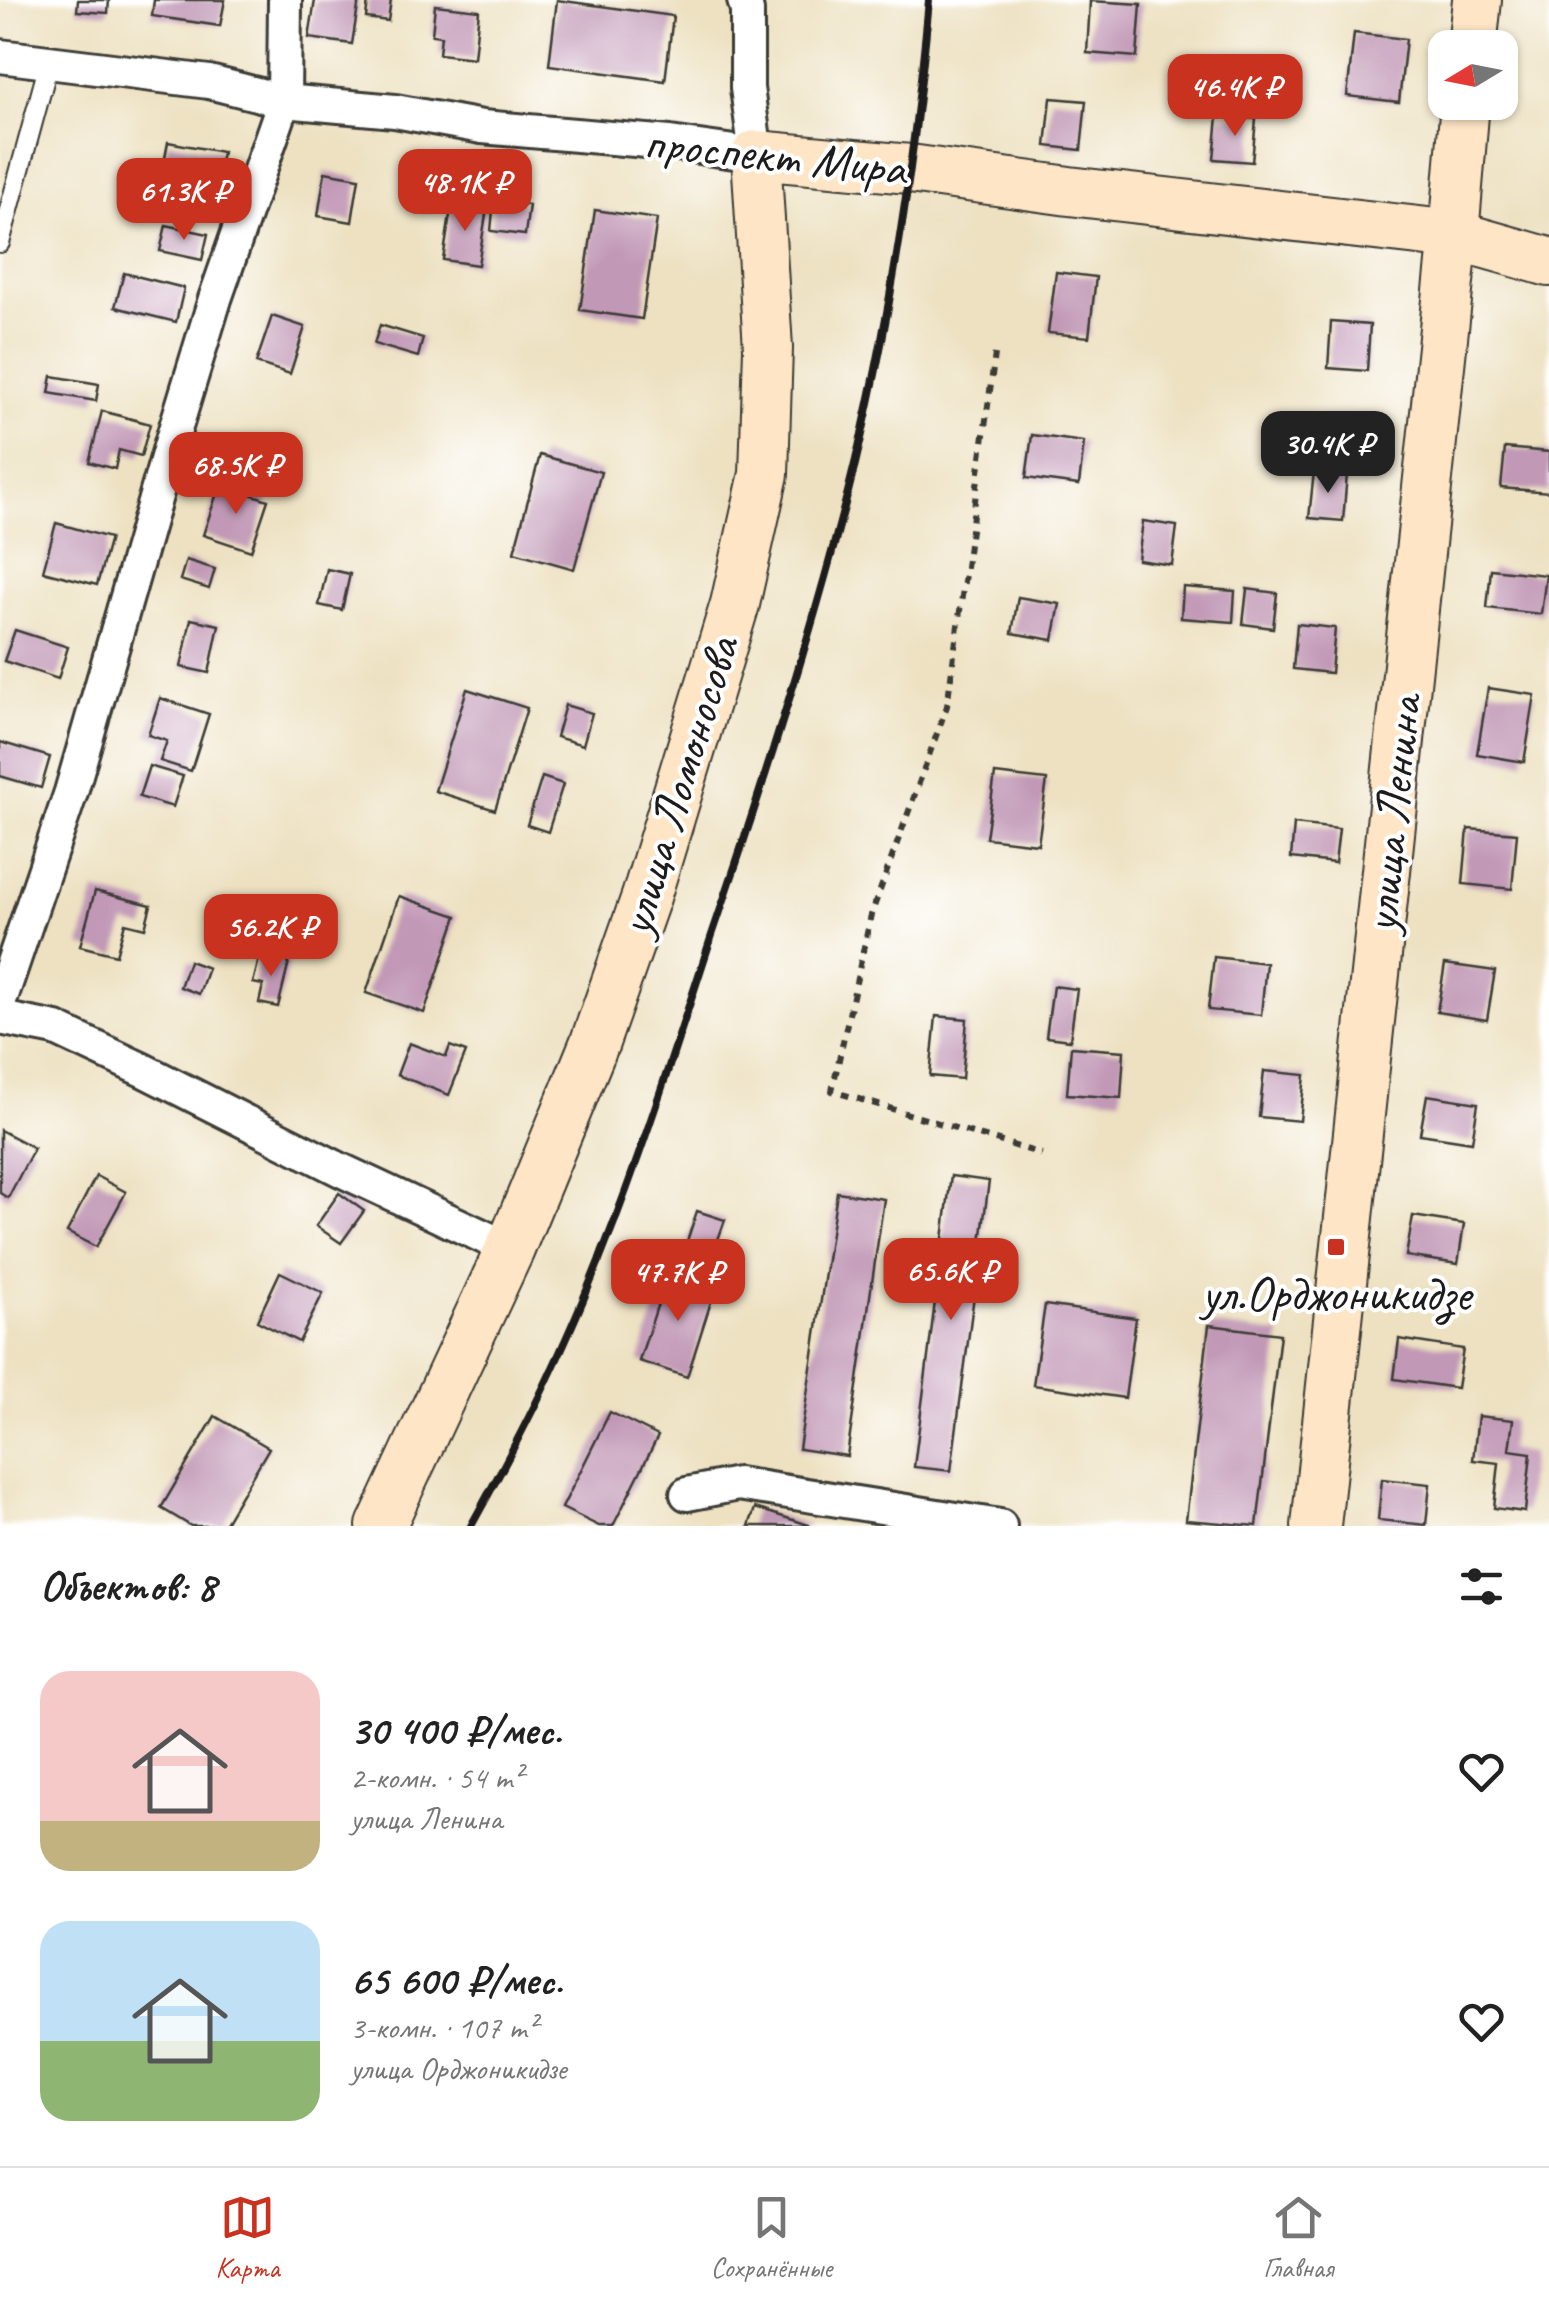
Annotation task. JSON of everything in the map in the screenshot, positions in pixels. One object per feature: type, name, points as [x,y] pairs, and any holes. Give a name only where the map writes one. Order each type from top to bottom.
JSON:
[{"type":"street","points":[[0,1001],[72,792],[215,299],[284,101],[286,0]]},
{"type":"street","name":"улица Ломоносова","points":[[381,1526],[510,1249],[595,1042],[646,897],[735,604],[764,474],[768,348],[756,155],[747,88],[744,0]]},
{"type":"street","points":[[1474,30],[1478,0]]},
{"type":"street","name":"проспект Мира","points":[[0,56],[209,82],[284,101],[396,111],[482,127],[910,169],[1454,236],[1549,262]]},
{"type":"street","name":"улица Ленина","points":[[1316,1526],[1464,120]]},
{"type":"street","points":[[0,1018],[56,1030],[510,1249]]},
{"type":"street","points":[[688,1494],[738,1484],[862,1515],[1000,1526]]},
{"type":"lane","points":[[0,242],[49,63]]},
{"type":"path","points":[[995,354],[947,706],[871,915],[832,1090],[1042,1154]]},
{"type":"building","points":[[78,0],[109,0],[108,13],[77,11]]},
{"type":"building","points":[[154,0],[225,0],[220,26],[152,16]]},
{"type":"building","points":[[315,0],[359,0],[352,44],[309,38]]},
{"type":"building","points":[[368,0],[391,0],[388,21],[366,18]]},
{"type":"building","points":[[557,0],[673,16],[665,81],[549,65]]},
{"type":"building","points":[[1090,1],[1141,4],[1137,57],[1087,53]]},
{"type":"building","points":[[435,5],[479,10],[474,58],[439,54],[441,36],[432,35]]},
{"type":"building","points":[[1354,33],[1406,39],[1399,102],[1347,96]]},
{"type":"building","points":[[1051,98],[1086,101],[1081,150],[1046,146]]},
{"type":"building","points":[[1218,116],[1256,119],[1252,162],[1214,159]]},
{"type":"building","points":[[168,142],[222,152],[215,189],[161,179]]},
{"type":"building","points":[[325,172],[359,178],[352,222],[318,216]]},
{"type":"building","points":[[494,200],[529,205],[525,235],[491,231]]},
{"type":"building","points":[[452,202],[487,208],[478,265],[443,260]]},
{"type":"building","points":[[595,210],[657,219],[642,319],[580,310]]},
{"type":"building","points":[[166,225],[208,234],[202,260],[160,251]]},
{"type":"building","points":[[1056,272],[1096,277],[1089,337],[1048,333]]},
{"type":"building","points":[[124,273],[184,288],[176,322],[115,307]]},
{"type":"building","points":[[272,316],[305,327],[290,374],[256,363]]},
{"type":"building","points":[[1331,322],[1370,325],[1367,371],[1328,368]]},
{"type":"building","points":[[380,325],[423,338],[418,357],[374,344]]},
{"type":"building","points":[[52,376],[99,384],[96,401],[49,393]]},
{"type":"building","points":[[102,411],[150,424],[141,456],[119,450],[115,469],[89,462]]},
{"type":"building","points":[[1032,435],[1084,442],[1079,485],[1026,478]]},
{"type":"building","points":[[1505,448],[1549,452],[1549,492],[1501,488]]},
{"type":"building","points":[[540,455],[601,472],[574,569],[514,552]]},
{"type":"building","points":[[1314,471],[1347,474],[1343,521],[1309,518]]},
{"type":"building","points":[[220,484],[268,500],[251,551],[203,535]]},
{"type":"building","points":[[1143,521],[1177,526],[1172,565],[1138,560]]},
{"type":"building","points":[[56,523],[110,538],[97,585],[43,571]]},
{"type":"building","points":[[186,560],[215,569],[209,589],[180,580]]},
{"type":"building","points":[[327,569],[350,574],[342,610],[319,605]]},
{"type":"building","points":[[1491,569],[1546,575],[1541,614],[1487,608]]},
{"type":"building","points":[[1183,587],[1235,591],[1233,622],[1181,618]]},
{"type":"building","points":[[1247,589],[1277,593],[1273,628],[1243,624]]},
{"type":"building","points":[[1018,597],[1060,604],[1053,640],[1012,633]]},
{"type":"building","points":[[191,619],[219,625],[209,673],[181,667]]},
{"type":"building","points":[[1297,624],[1335,628],[1331,673],[1293,669]]},
{"type":"building","points":[[15,630],[68,647],[58,679],[4,661]]},
{"type":"building","points":[[1488,688],[1535,695],[1524,762],[1477,754]]},
{"type":"building","points":[[467,689],[527,708],[495,810],[435,791]]},
{"type":"building","points":[[160,698],[209,714],[191,771],[160,761],[167,741],[148,735]]},
{"type":"building","points":[[565,705],[592,713],[583,745],[556,737]]},
{"type":"building","points":[[0,742],[50,757],[41,788],[0,776]]},
{"type":"building","points":[[149,766],[183,776],[173,807],[139,797]]},
{"type":"building","points":[[995,774],[1047,780],[1038,844],[986,838]]},
{"type":"building","points":[[542,777],[563,784],[548,832],[527,825]]},
{"type":"building","points":[[1294,824],[1339,829],[1335,863],[1291,858]]},
{"type":"building","points":[[1468,829],[1517,833],[1512,889],[1463,884]]},
{"type":"building","points":[[95,891],[151,905],[145,928],[125,923],[116,955],[80,946]]},
{"type":"building","points":[[399,896],[457,916],[424,1013],[366,993]]},
{"type":"building","points":[[260,955],[289,962],[278,1007],[259,1003],[263,985],[253,983]]},
{"type":"building","points":[[1214,957],[1266,963],[1261,1015],[1208,1010]]},
{"type":"building","points":[[189,961],[208,968],[199,994],[180,987]]},
{"type":"building","points":[[1445,964],[1495,971],[1487,1020],[1437,1012]]},
{"type":"building","points":[[1053,986],[1077,989],[1070,1040],[1046,1037]]},
{"type":"building","points":[[936,1016],[967,1019],[962,1079],[930,1076]]},
{"type":"building","points":[[409,1043],[446,1057],[450,1046],[466,1052],[449,1095],[397,1075]]},
{"type":"building","points":[[1071,1047],[1124,1051],[1121,1098],[1067,1094]]},
{"type":"building","points":[[1264,1071],[1305,1075],[1300,1121],[1259,1117]]},
{"type":"building","points":[[1427,1095],[1478,1103],[1472,1142],[1420,1134]]},
{"type":"building","points":[[0,1130],[34,1148],[8,1198],[0,1193]]},
{"type":"building","points":[[96,1176],[126,1192],[96,1247],[67,1232]]},
{"type":"building","points":[[951,1176],[989,1181],[951,1471],[914,1467]]},
{"type":"building","points":[[837,1192],[884,1199],[847,1456],[799,1449]]},
{"type":"building","points":[[339,1193],[364,1211],[341,1243],[316,1226]]},
{"type":"building","points":[[697,1211],[725,1220],[714,1251],[687,1241]]},
{"type":"building","points":[[1413,1216],[1464,1224],[1458,1264],[1406,1256]]},
{"type":"building","points":[[669,1270],[716,1286],[687,1377],[639,1361]]},
{"type":"building","points":[[280,1272],[323,1293],[299,1342],[257,1321]]},
{"type":"building","points":[[1045,1305],[1136,1318],[1125,1398],[1033,1385]]},
{"type":"building","points":[[1209,1325],[1280,1334],[1257,1526],[1186,1520]]},
{"type":"building","points":[[1399,1339],[1463,1349],[1457,1388],[1394,1379]]},
{"type":"building","points":[[610,1412],[658,1436],[613,1526],[599,1526],[562,1508]]},
{"type":"building","points":[[215,1416],[269,1448],[223,1526],[191,1526],[161,1508]]},
{"type":"building","points":[[1478,1416],[1513,1420],[1509,1450],[1531,1453],[1525,1512],[1494,1508],[1499,1463],[1473,1460]]},
{"type":"building","points":[[1382,1479],[1430,1484],[1426,1525],[1378,1520]]},
{"type":"building","points":[[755,1508],[809,1525],[809,1526],[749,1526]]},
{"type":"railway","points":[[471,1526],[544,1387],[607,1241],[661,1090],[801,661],[848,492],[888,309],[908,186],[929,0]]},
{"type":"place","name":"ул.Орджоникидзе","points":[[1336,1247]]}]
